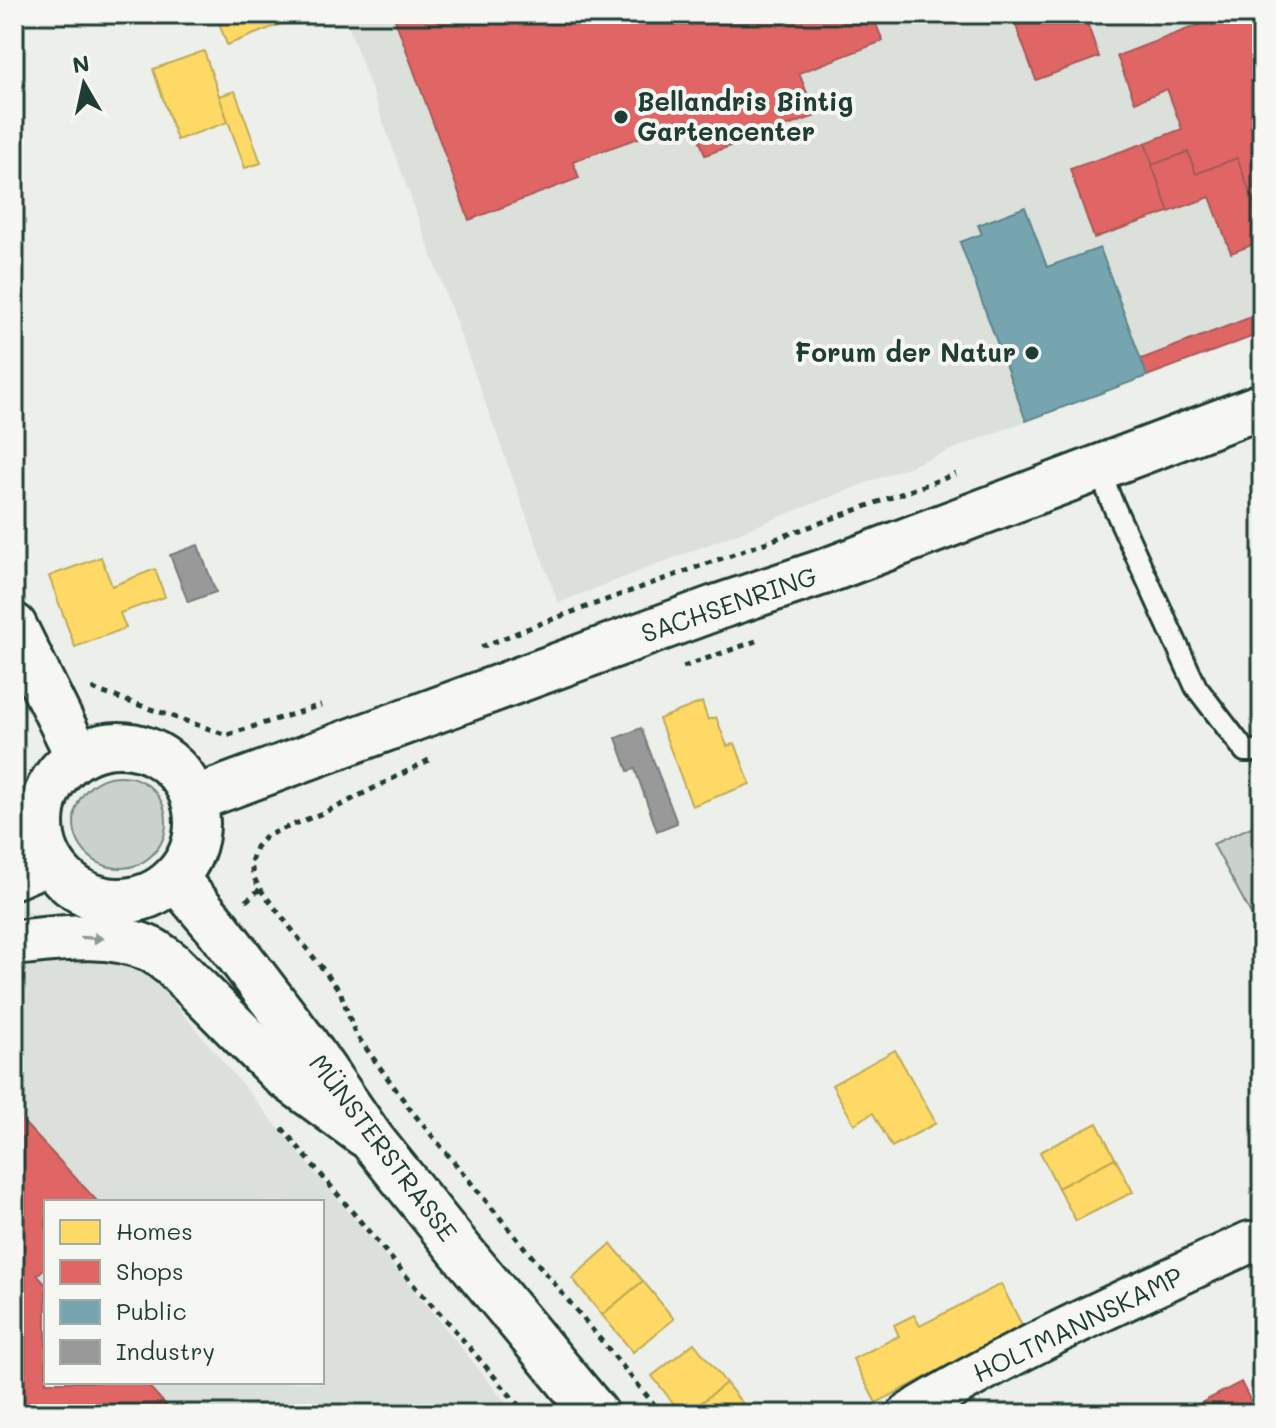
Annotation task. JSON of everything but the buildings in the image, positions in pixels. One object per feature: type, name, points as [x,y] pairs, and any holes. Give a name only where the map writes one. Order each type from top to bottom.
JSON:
[{"type":"street","name":"SACHSENRING","points":[[194,799],[715,608],[826,571],[1262,406]]},
{"type":"street","points":[[14,626],[78,756]]},
{"type":"street","points":[[116,745],[137,747],[156,754],[172,765],[194,799],[197,833],[193,849],[186,865],[158,892],[115,902],[93,897],[74,887],[58,872],[32,868],[41,832],[41,810],[48,789],[60,770],[78,756],[96,748],[116,745]]},
{"type":"street","name":"MÜNSTERSTRASSE","points":[[175,878],[216,926],[305,1043],[372,1140],[596,1414]]},
{"type":"street","points":[[14,943],[88,937],[131,942],[154,951],[173,965],[281,1073],[372,1140]]},
{"type":"street","name":"HOLTMANNSKAMP","points":[[908,1414],[1062,1329],[1250,1242]]},
{"type":"lane","points":[[1099,468],[1196,687],[1245,751],[1262,751]]},
{"type":"path","points":[[469,652],[964,472]]},
{"type":"path","points":[[52,707],[91,689],[227,735],[323,705]]},
{"type":"path","points":[[14,758],[14,773]]},
{"type":"path","points":[[260,889],[340,991],[355,1033],[410,1109],[662,1414]]},
{"type":"path","points":[[278,1122],[526,1414]]},
{"type":"shaded area","points":[[344,14],[1262,14],[1262,333],[558,603]]},
{"type":"shaded area","points":[[120,776],[137,780],[152,790],[162,805],[166,822],[162,839],[152,854],[137,864],[120,868],[103,864],[88,854],[78,839],[74,822],[78,805],[88,790],[103,780]]},
{"type":"shaded area","points":[[1262,822],[1262,934],[1213,844]]},
{"type":"shaded area","points":[[14,891],[22,910],[122,941],[515,1414],[14,1414]]},
{"type":"place","name":"Bellandris Bintig Gartencenter","points":[[621,117]]},
{"type":"place","name":"Forum der Natur","points":[[1032,353]]}]
